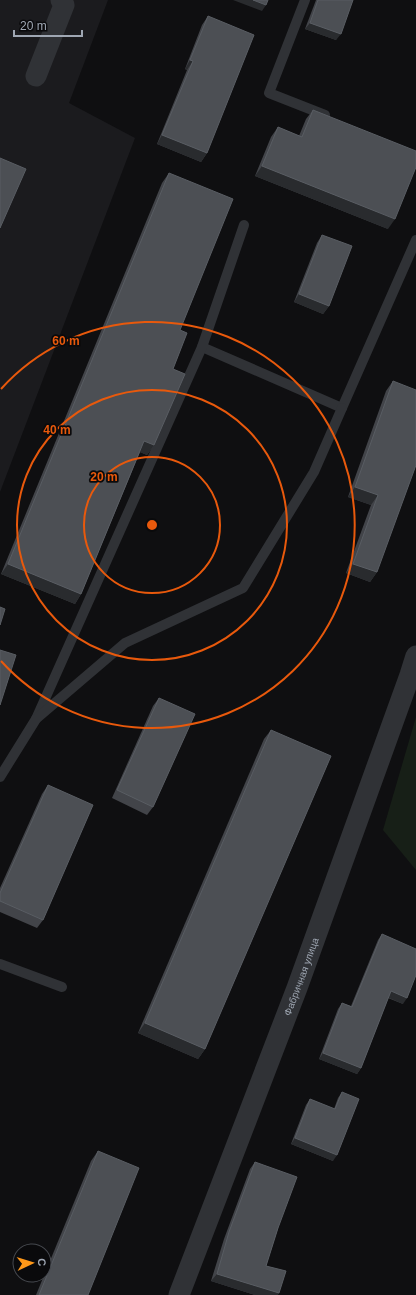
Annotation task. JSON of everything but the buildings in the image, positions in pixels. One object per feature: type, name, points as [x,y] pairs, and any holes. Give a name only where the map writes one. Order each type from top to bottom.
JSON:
[{"type":"street","points":[[36,76],[64,5],[61,0]]},
{"type":"street","name":"Фабричная улица","points":[[179,1295],[297,988],[416,656]]},
{"type":"lane","points":[[306,0],[270,93],[335,119]]},
{"type":"lane","points":[[0,777],[36,718],[202,347],[244,225]]},
{"type":"lane","points":[[36,718],[125,643],[243,588],[314,472],[416,240]]},
{"type":"lane","points":[[202,347],[342,408]]},
{"type":"lane","points":[[0,964],[62,987]]},
{"type":"shaded area","points":[[0,0],[108,0],[69,103],[135,138],[0,492]]},
{"type":"shaded area","points":[[416,717],[416,870],[383,830]]}]
